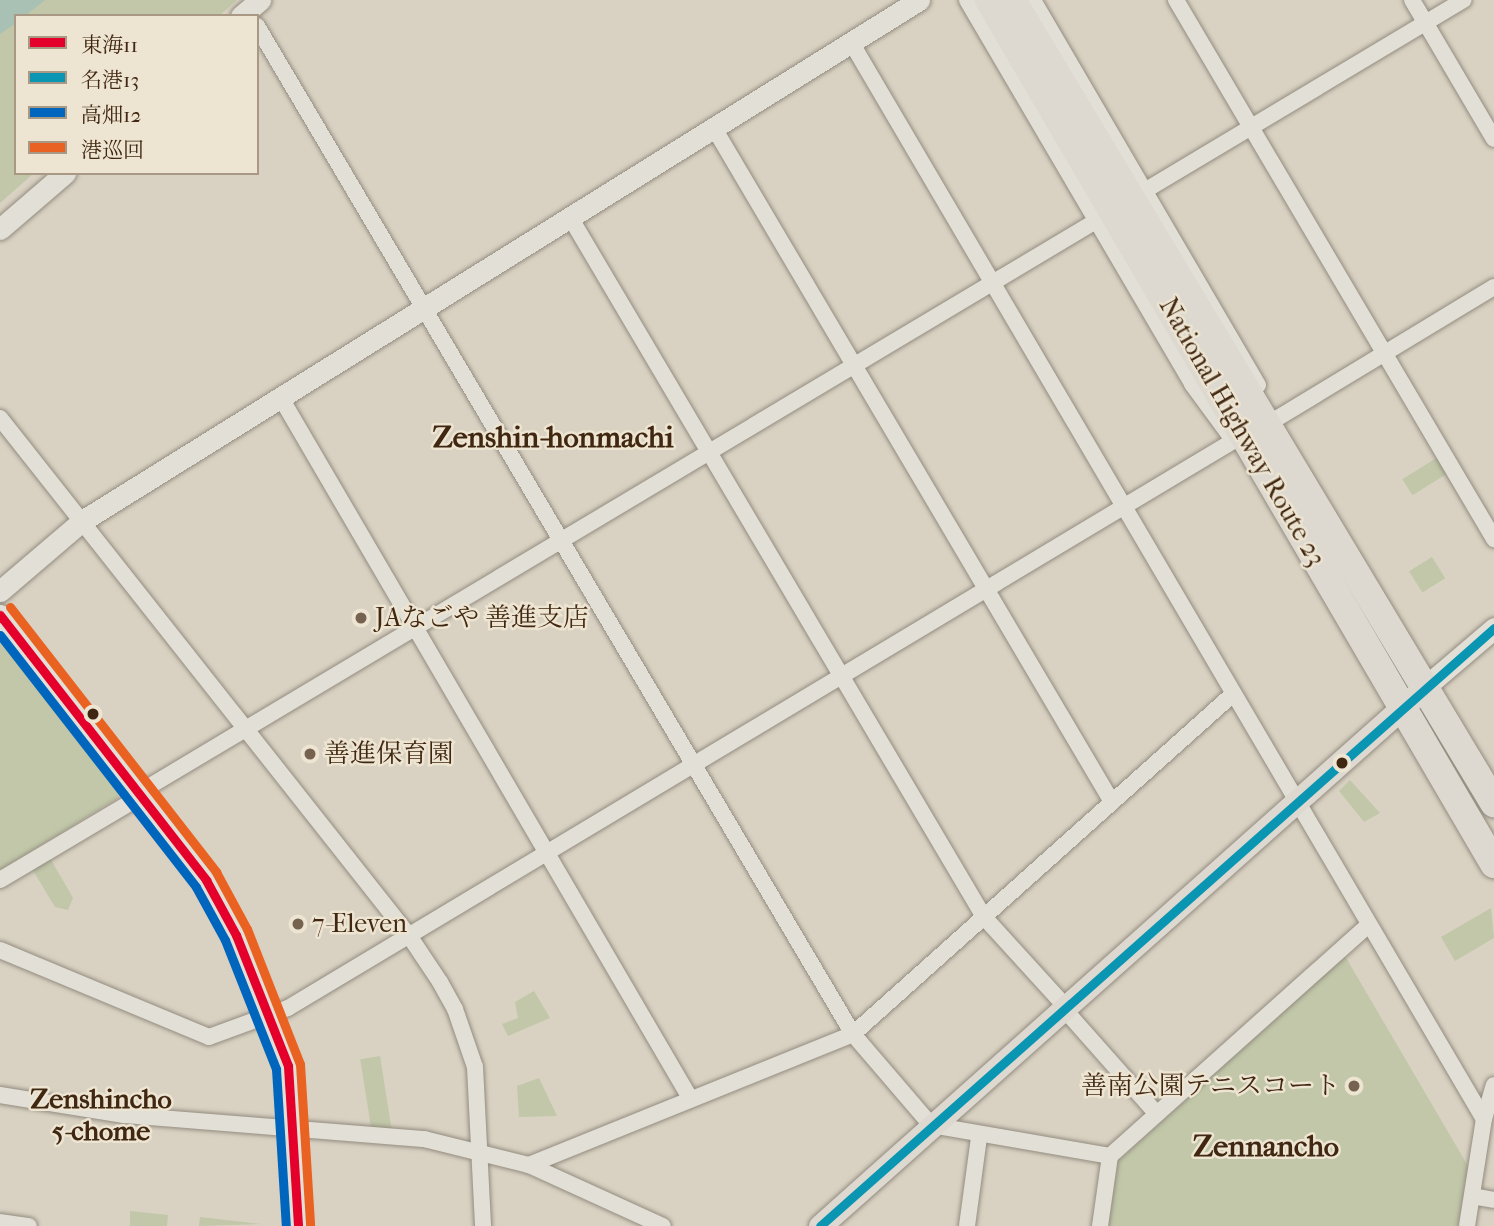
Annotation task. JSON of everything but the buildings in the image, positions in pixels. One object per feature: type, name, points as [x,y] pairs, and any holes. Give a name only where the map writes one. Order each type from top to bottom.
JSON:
[{"type":"highway","name":"National Highway Route 23","points":[[989,0],[1213,359]]},
{"type":"highway","name":"National Highway Route 23","points":[[1012,0],[1213,359],[1330,558],[1402,708],[1494,864]]},
{"type":"highway","name":"National Highway Route 23","points":[[1330,558],[1425,687],[1494,803]]},
{"type":"main road","points":[[820,1226],[1425,687]]},
{"type":"street","points":[[0,591],[82,521],[919,0]]},
{"type":"street","points":[[967,0],[1192,384],[1234,441],[1280,526],[1330,558]]},
{"type":"street","points":[[1033,0],[1146,190],[1325,508],[1330,558]]},
{"type":"street","points":[[1176,0],[1494,539]]},
{"type":"street","points":[[1412,0],[1494,139]]},
{"type":"street","points":[[1146,190],[1463,0]]},
{"type":"street","points":[[259,27],[853,1034],[931,1125],[979,1137],[1110,1156]]},
{"type":"street","points":[[851,42],[990,284],[1483,1119]]},
{"type":"street","points":[[714,128],[1112,802]]},
{"type":"street","points":[[0,229],[63,175]]},
{"type":"street","points":[[570,217],[984,917],[1157,1114]]},
{"type":"street","points":[[0,880],[247,732],[414,625],[1096,220]]},
{"type":"street","points":[[1276,419],[1494,287]]},
{"type":"street","points":[[281,398],[690,1098]]},
{"type":"street","points":[[0,418],[410,937],[455,1009],[467,1040],[479,1095],[483,1154],[483,1226]]},
{"type":"street","points":[[0,950],[209,1037],[271,1014],[410,937],[546,852],[695,766],[1234,441]]},
{"type":"street","points":[[0,615],[206,880],[271,1014],[288,1066],[295,1130],[298,1226]]},
{"type":"street","points":[[1425,687],[1494,628]]},
{"type":"street","points":[[529,1165],[853,1034],[1233,694]]},
{"type":"street","points":[[1100,1226],[1110,1156],[1368,925]]},
{"type":"street","points":[[1467,1226],[1483,1119],[1494,1084]]},
{"type":"street","points":[[0,1095],[124,1115],[424,1139],[529,1165],[663,1226]]},
{"type":"street","points":[[967,1226],[979,1137]]},
{"type":"street","points":[[1472,1196],[1494,1200]]},
{"type":"street","points":[[0,1222],[29,1226]]},
{"type":"shaded area","points":[[0,0],[237,0],[221,14],[14,14],[14,175],[32,175],[0,203]]},
{"type":"shaded area","points":[[0,0],[45,0],[28,14],[14,14],[14,24],[0,34]]},
{"type":"shaded area","points":[[1438,457],[1448,473],[1412,495],[1402,479]]},
{"type":"shaded area","points":[[1432,557],[1445,578],[1422,593],[1409,571]]},
{"type":"shaded area","points":[[0,640],[119,790],[118,798],[0,870]]},
{"type":"shaded area","points":[[1350,780],[1380,813],[1364,822],[1339,791]]},
{"type":"shaded area","points":[[50,858],[73,898],[68,910],[55,907],[32,869]]},
{"type":"shaded area","points":[[1491,908],[1494,938],[1455,961],[1441,937]]},
{"type":"shaded area","points":[[1345,956],[1468,1166],[1458,1226],[1108,1226],[1118,1161]]},
{"type":"shaded area","points":[[534,991],[550,1018],[508,1036],[502,1024],[518,1018],[515,1002]]},
{"type":"shaded area","points":[[380,1056],[392,1131],[372,1134],[360,1059]]},
{"type":"shaded area","points":[[539,1078],[557,1116],[519,1117],[517,1086]]},
{"type":"shaded area","points":[[130,1211],[168,1215],[167,1226],[130,1226]]},
{"type":"shaded area","points":[[200,1217],[261,1224],[199,1226]]},
{"type":"transit line","name":"港巡回","points":[[10,607],[216,872],[247,929],[300,1064],[310,1225]]},
{"type":"transit line","name":"東海11","points":[[0,615],[206,880],[236,935],[288,1066],[298,1226]]},
{"type":"transit line","name":"名港13","points":[[820,1226],[1494,628]]},
{"type":"transit line","name":"高畑12","points":[[0,635],[196,887],[225,940],[276,1069],[286,1226]]},
{"type":"place","name":"JAなごや 善進支店","points":[[361,618]]},
{"type":"place","name":"善進保育園","points":[[310,754]]},
{"type":"place","name":"7-Eleven","points":[[298,924]]},
{"type":"place","name":"善南公園テニスコート","points":[[1354,1086]]},
{"type":"district","name":"Zenshin-honmachi","points":[[553,438]]},
{"type":"district","name":"Zenshincho 5-chome","points":[[101,1115]]},
{"type":"district","name":"Zennancho","points":[[1266,1147]]}]
